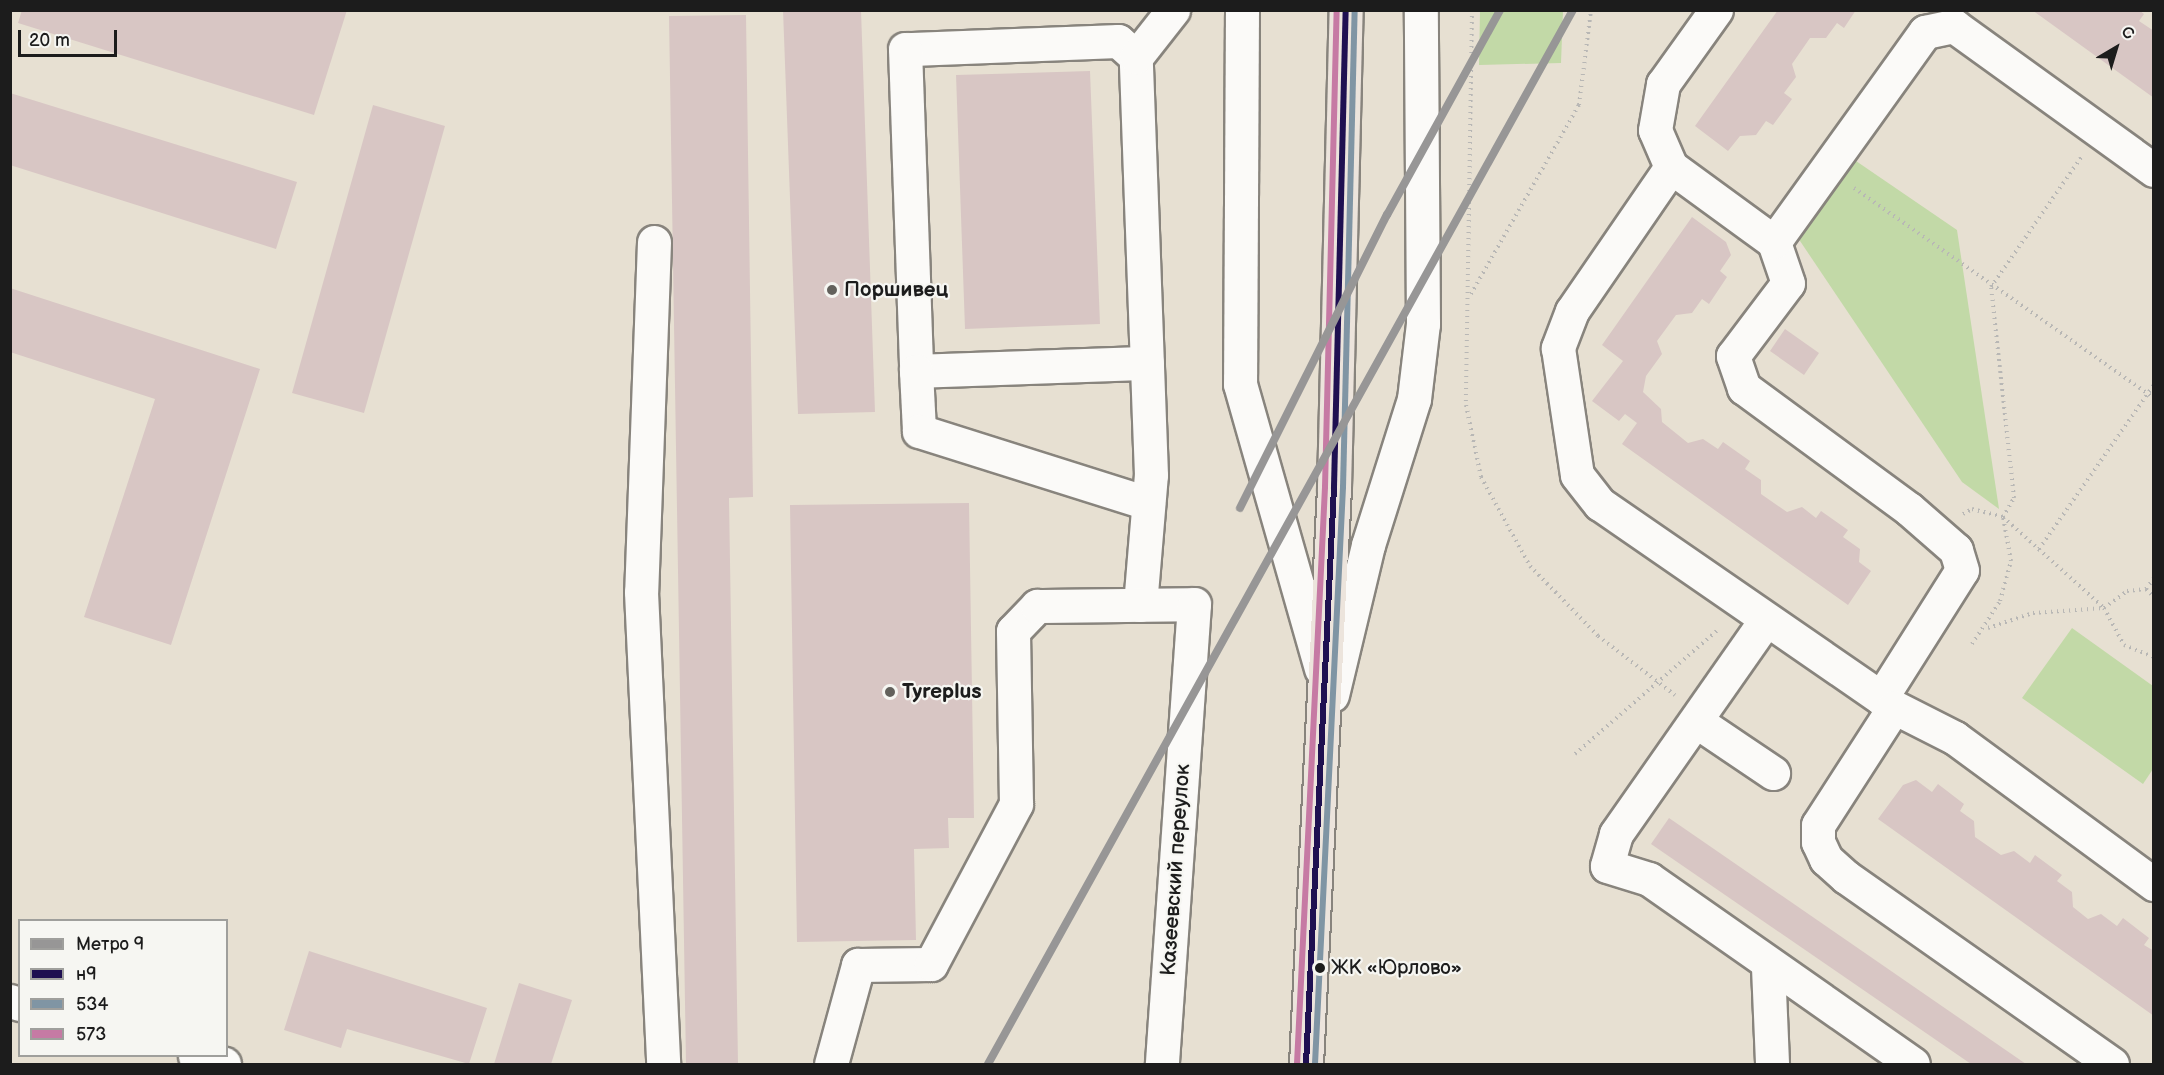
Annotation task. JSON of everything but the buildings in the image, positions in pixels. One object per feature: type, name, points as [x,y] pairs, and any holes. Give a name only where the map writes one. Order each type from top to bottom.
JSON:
[{"type":"main road","points":[[1306,1065],[1325,688],[1346,10]]},
{"type":"street","points":[[831,1065],[858,965],[931,964],[1016,804],[1013,631],[1037,606],[1140,605],[1148,504],[1147,363],[1136,57],[1173,10]]},
{"type":"street","points":[[1242,10],[1240,384],[1325,688]]},
{"type":"street","points":[[1323,735],[1368,545],[1414,399],[1423,324],[1421,10]]},
{"type":"street","points":[[1716,10],[1663,84],[1654,130],[1671,167],[1774,242],[1788,283],[1733,356],[1744,388],[1934,531],[1956,550],[1962,570],[1818,825],[1818,843],[1827,859],[2112,1065]]},
{"type":"street","points":[[1774,242],[1925,32],[1954,26],[2154,170]]},
{"type":"street","points":[[1136,57],[1118,41],[905,49],[919,431],[1148,504]]},
{"type":"street","points":[[1671,167],[1572,311],[1558,348],[1577,475],[1600,504],[1765,621],[1887,702],[1955,738],[2154,884]]},
{"type":"street","points":[[654,242],[640,592],[663,1065]]},
{"type":"street","points":[[916,371],[1147,363]]},
{"type":"street","name":"Казеевский переулок","points":[[1140,605],[1194,604],[1162,1065]]},
{"type":"street","points":[[1765,621],[1616,834],[1607,866],[1649,879],[1768,967],[1913,1065]]},
{"type":"street","points":[[1696,721],[1773,773]]},
{"type":"street","points":[[1768,967],[1772,1065]]},
{"type":"street","points":[[198,1057],[224,1065]]},
{"type":"path","points":[[1472,10],[1470,295],[1466,405],[1481,477],[1530,566],[1598,636],[1660,682],[1696,721]]},
{"type":"path","points":[[1470,295],[1579,105],[1591,10]]},
{"type":"path","points":[[1972,644],[1987,628],[2011,561],[2003,517],[2014,498],[1991,287],[2100,131]]},
{"type":"path","points":[[1826,169],[1991,287],[2154,398]]},
{"type":"path","points":[[2039,549],[2154,385]]},
{"type":"path","points":[[1934,531],[1972,508],[2003,517],[2104,608],[2124,645],[2154,657]]},
{"type":"path","points":[[2146,590],[2154,578]]},
{"type":"path","points":[[1987,628],[2033,613],[2104,608],[2127,591],[2146,590],[2154,597]]},
{"type":"path","points":[[1575,754],[1660,682],[1712,630],[1765,621]]},
{"type":"green space","points":[[1480,11],[1563,11],[1561,63],[1479,65]]},
{"type":"green space","points":[[1856,161],[1957,230],[1999,509],[1962,482],[1798,238]]},
{"type":"green space","points":[[2072,628],[2153,686],[2153,769],[2143,784],[2022,698]]},
{"type":"metro line","name":"9","points":[[1240,508],[1387,215],[1500,10]]},
{"type":"metro line","name":"9","points":[[988,1064],[1573,10]]},
{"type":"transit line","name":"573","points":[[1297,1064],[1325,487],[1337,10]]},
{"type":"transit line","name":"н9","points":[[1306,1064],[1334,487],[1346,10]]},
{"type":"transit line","name":"534","points":[[1315,1064],[1343,487],[1355,10]]},
{"type":"place","name":"Поршивец","points":[[832,290]]},
{"type":"place","name":"Tyreplus","points":[[890,692]]},
{"type":"place","name":"ЖК «Юрлово»","points":[[1320,968]]}]
